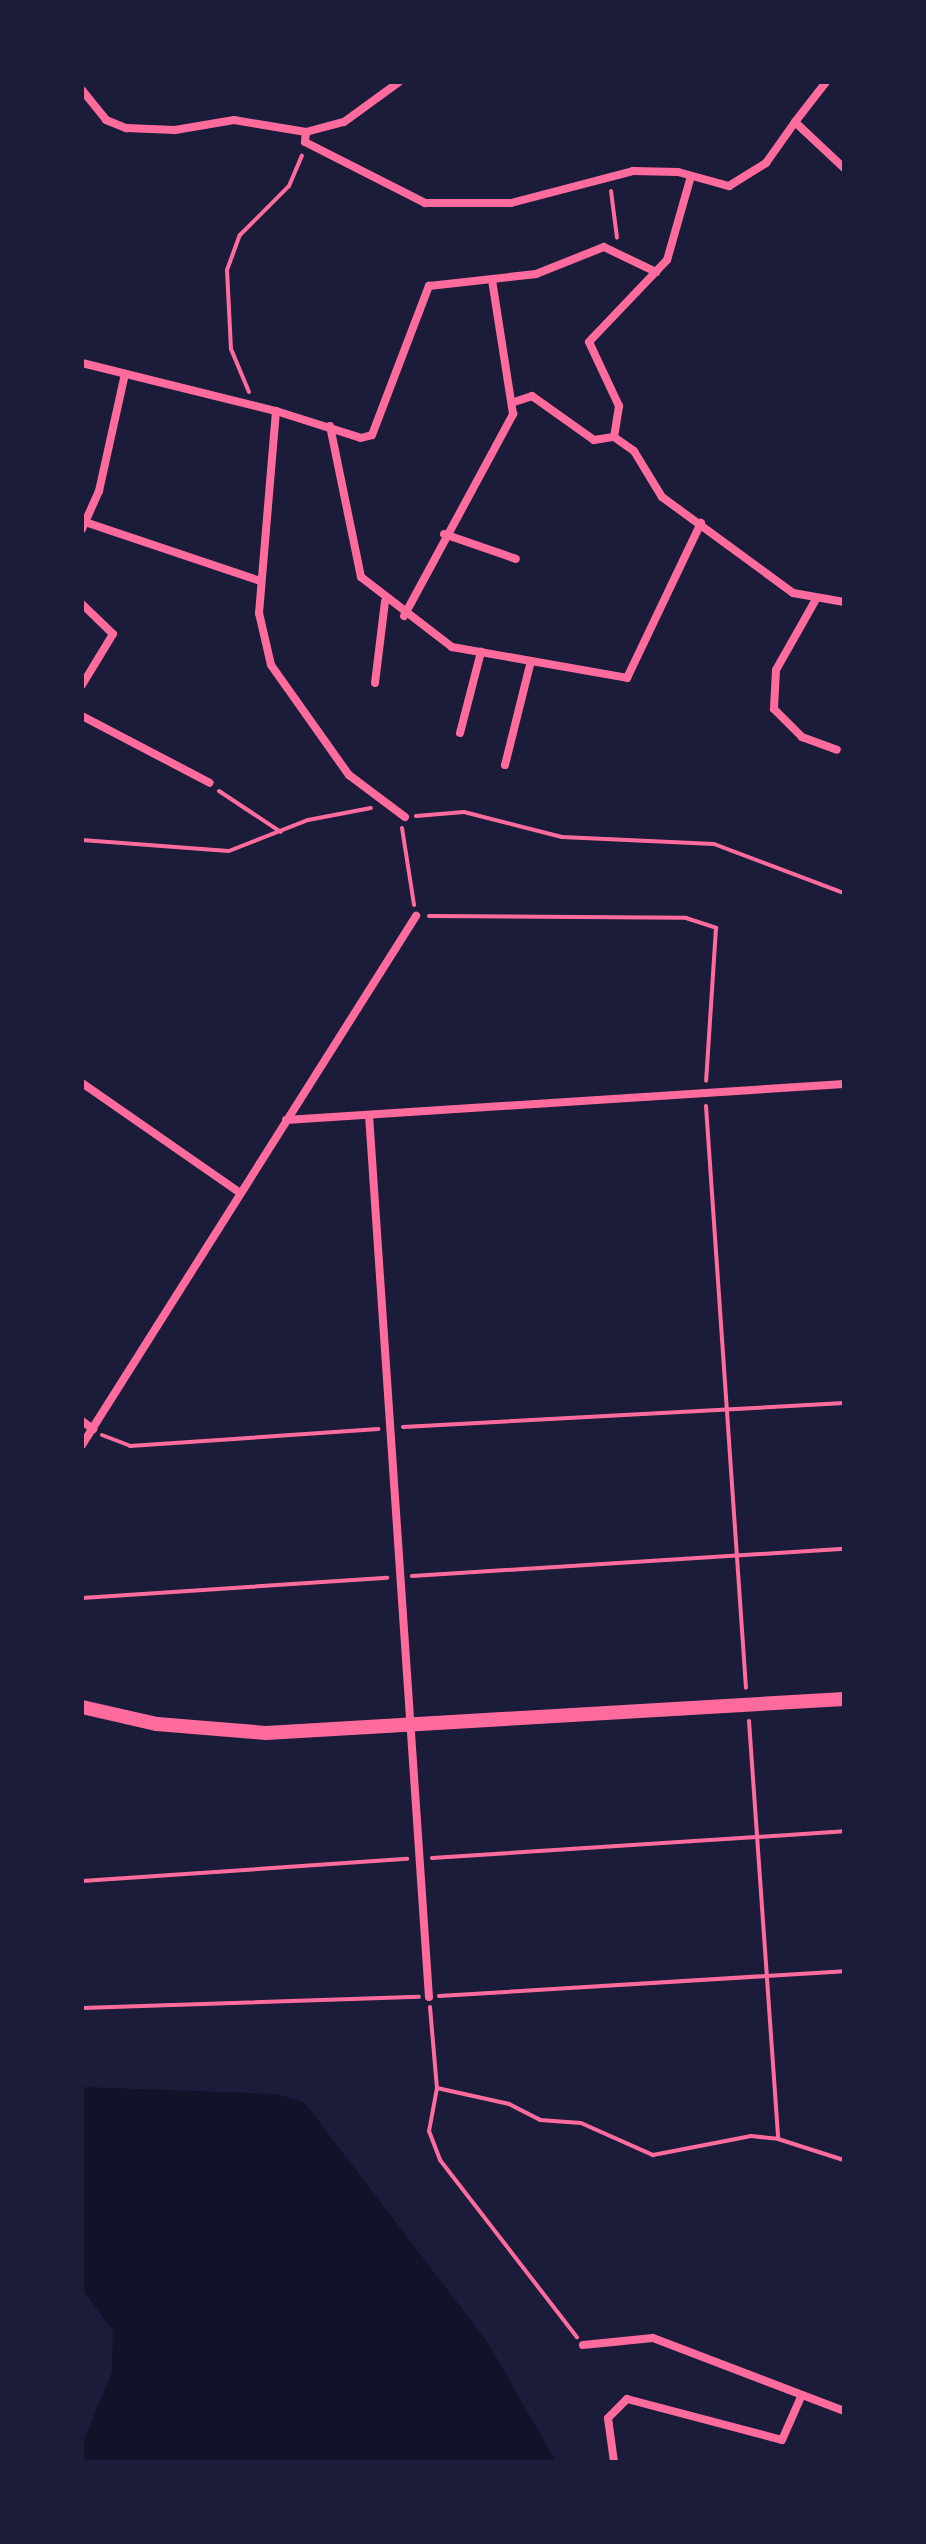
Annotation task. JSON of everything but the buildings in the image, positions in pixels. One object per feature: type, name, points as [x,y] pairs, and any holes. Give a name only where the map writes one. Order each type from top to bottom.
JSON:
[{"type":"street","points":[[82,90],[106,120],[126,128],[175,130],[234,120],[306,132],[344,122],[399,82]]},
{"type":"street","points":[[306,132],[305,142],[425,203],[511,203],[633,171],[691,176],[729,186],[747,178],[826,82]]},
{"type":"street","points":[[795,122],[844,168]]},
{"type":"street","points":[[614,437],[619,406],[589,342],[667,260],[691,176]]},
{"type":"street","points":[[82,363],[372,435],[429,286],[536,274],[604,247],[621,252],[656,272]]},
{"type":"street","points":[[404,616],[514,402],[492,280]]},
{"type":"street","points":[[125,374],[84,525],[260,581]]},
{"type":"street","points":[[514,402],[532,396],[594,440],[614,437],[634,451],[662,497],[793,593],[815,601],[844,602]]},
{"type":"street","points":[[276,411],[260,581],[271,665],[349,775],[405,817]]},
{"type":"street","points":[[330,426],[361,577],[385,602],[452,647],[627,678],[701,523]]},
{"type":"street","points":[[444,534],[516,559]]},
{"type":"street","points":[[815,601],[776,670],[774,709],[802,737],[837,750]]},
{"type":"street","points":[[375,683],[385,602]]},
{"type":"street","points":[[82,604],[113,634],[82,685]]},
{"type":"street","points":[[460,733],[481,652]]},
{"type":"street","points":[[505,765],[531,661]]},
{"type":"street","points":[[82,716],[210,783]]},
{"type":"street","points":[[82,1445],[416,916]]},
{"type":"street","points":[[82,1083],[239,1192]]},
{"type":"street","points":[[286,1120],[844,1084]]},
{"type":"street","points":[[369,1115],[406,1724],[429,1997]]},
{"type":"street","points":[[82,1421],[93,1429]]},
{"type":"street","points":[[82,1707],[224,1731],[844,1699]]},
{"type":"street","points":[[583,2345],[653,2338],[800,2399],[844,2411]]},
{"type":"street","points":[[614,2462],[608,2418],[627,2399],[782,2440],[800,2399]]},
{"type":"path","points":[[255,405],[231,349],[227,270],[240,235],[289,186],[305,142]]},
{"type":"path","points":[[610,178],[621,252]]},
{"type":"path","points":[[210,783],[281,832]]},
{"type":"path","points":[[82,840],[229,851],[308,820],[396,808]]},
{"type":"path","points":[[778,2139],[769,1936],[747,1705],[730,1410],[705,1093],[716,928],[643,916],[416,916],[399,837],[405,817],[464,812],[562,837],[714,844],[844,893]]},
{"type":"path","points":[[93,1429],[130,1446],[844,1403]]},
{"type":"path","points":[[82,1598],[844,1549]]},
{"type":"path","points":[[82,1881],[844,1831]]},
{"type":"path","points":[[82,2008],[429,1997],[844,1971]]},
{"type":"path","points":[[429,1997],[437,2088],[429,2131],[440,2160],[583,2345]]},
{"type":"path","points":[[437,2088],[509,2104],[540,2120],[581,2123],[653,2155],[751,2136],[778,2139],[844,2160]]},
{"type":"shaded area","points":[[82,2087],[276,2094],[304,2102],[488,2343],[556,2462],[82,2462],[82,2444],[112,2372],[113,2331],[82,2289]]}]
